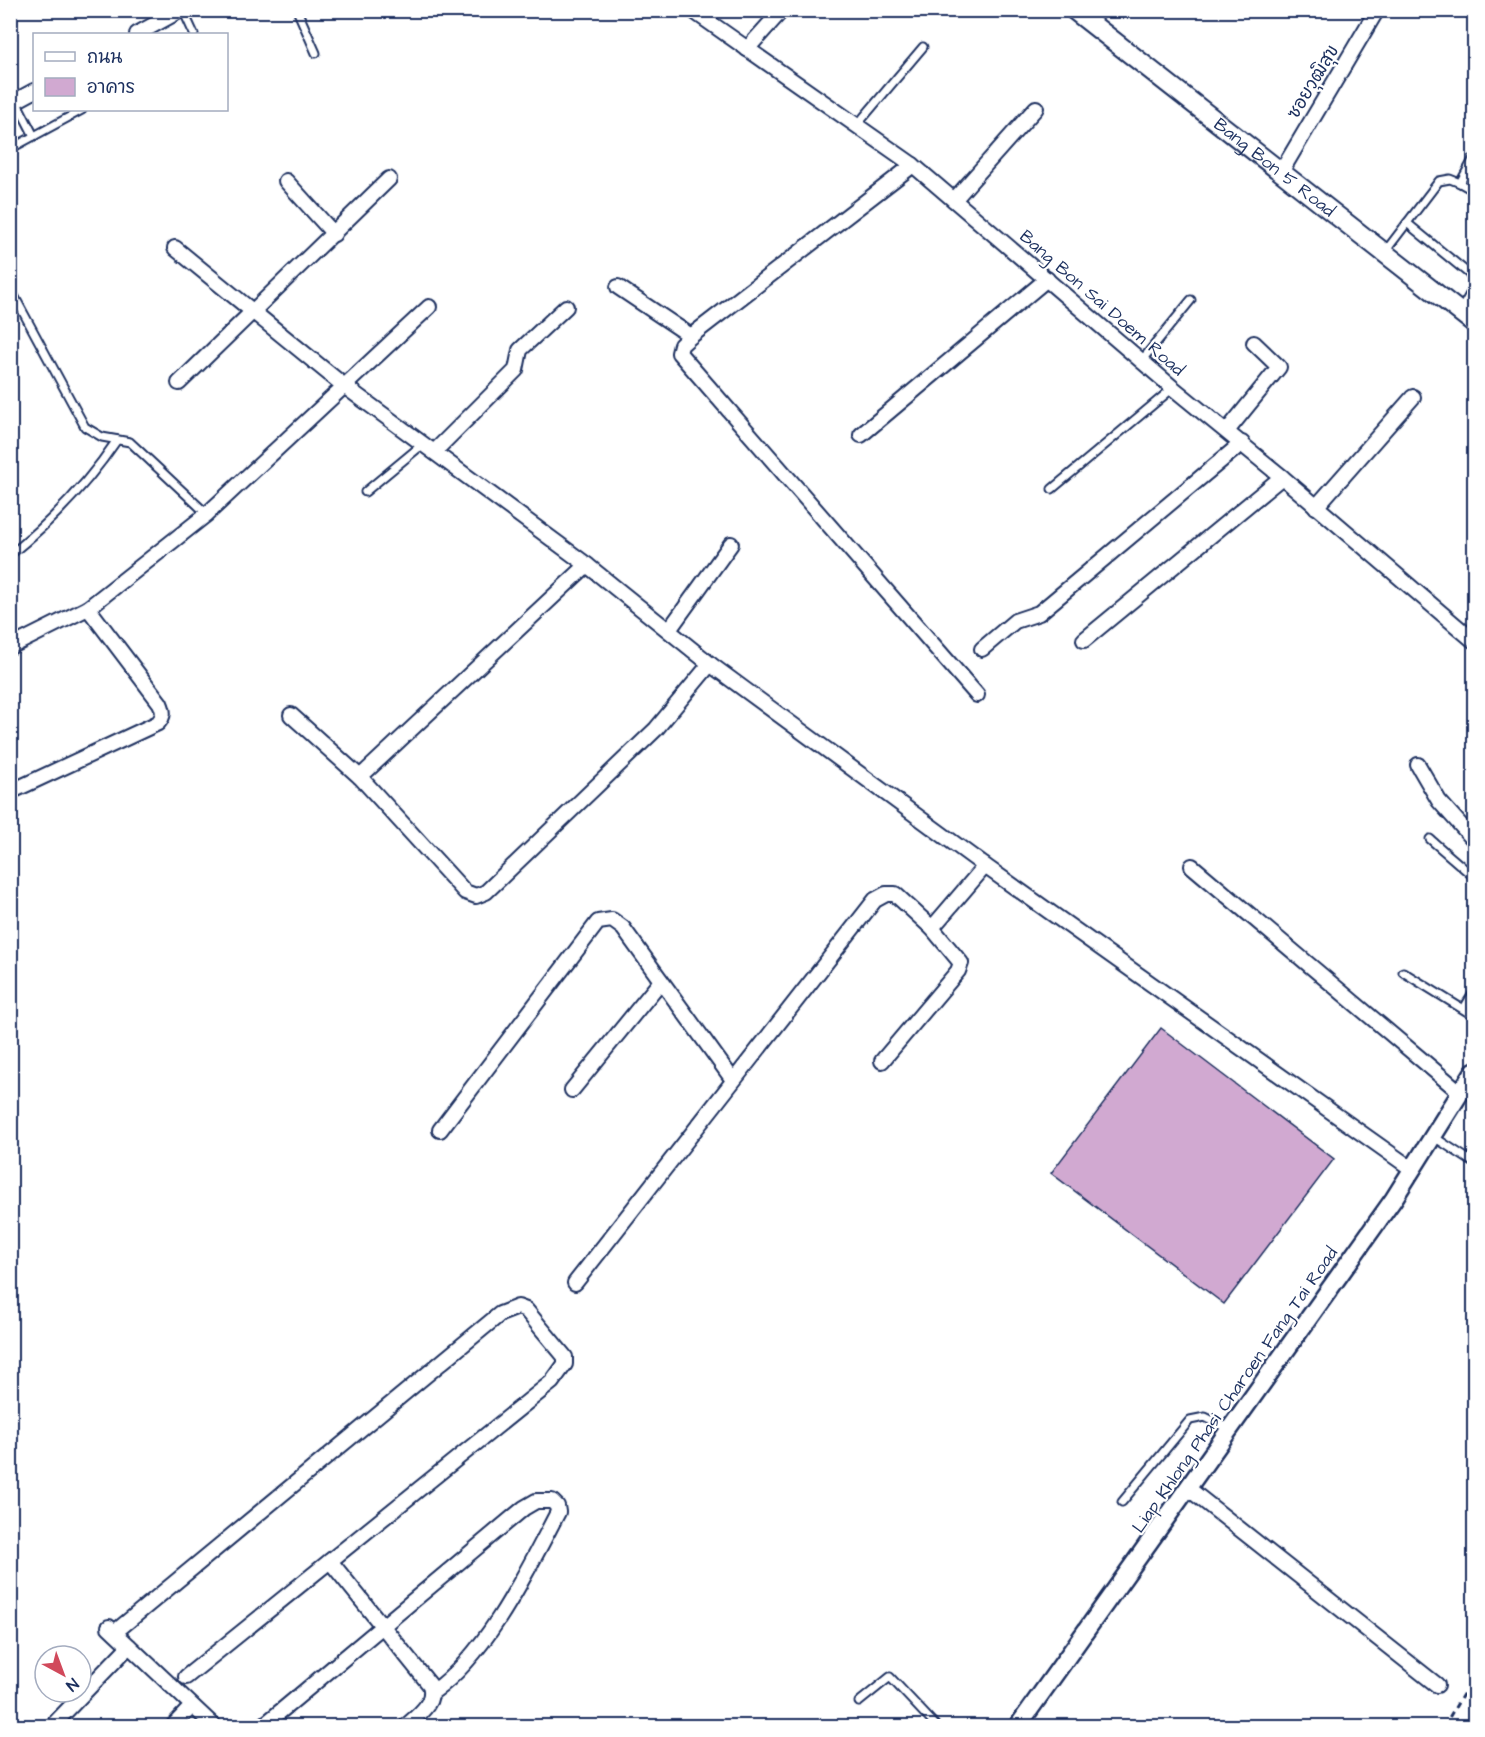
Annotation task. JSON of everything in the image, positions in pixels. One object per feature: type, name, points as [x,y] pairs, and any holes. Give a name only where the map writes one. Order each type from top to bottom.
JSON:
[{"type":"main road","name":"Bang Bon 5 Road","points":[[1074,10],[1474,323]]},
{"type":"street","points":[[139,33],[182,10]]},
{"type":"street","name":"Bang Bon Sai Doem Road","points":[[692,10],[913,165],[1173,388],[1242,443],[1474,641]]},
{"type":"street","points":[[747,49],[782,10]]},
{"type":"street","name":"ซอยวุฒิสุข","points":[[1281,172],[1377,10]]},
{"type":"street","points":[[13,103],[33,92]]},
{"type":"street","points":[[954,200],[1036,108]]},
{"type":"street","points":[[913,165],[691,336],[681,345],[680,353],[683,360],[977,695]]},
{"type":"street","points":[[179,383],[389,179]]},
{"type":"street","points":[[286,181],[334,234]]},
{"type":"street","points":[[175,248],[343,385],[587,565],[710,664],[985,866],[1413,1169]]},
{"type":"street","points":[[861,435],[1047,279]]},
{"type":"street","points":[[618,287],[691,336]]},
{"type":"street","points":[[10,647],[88,608],[207,514],[429,306]]},
{"type":"street","points":[[428,448],[516,370],[520,350],[566,307]]},
{"type":"street","points":[[1227,431],[1279,367],[1254,343]]},
{"type":"street","points":[[1316,507],[1413,396]]},
{"type":"street","points":[[982,649],[1015,621],[1039,613],[1242,443]]},
{"type":"street","points":[[1084,640],[1282,477]]},
{"type":"street","points":[[669,630],[731,544]]},
{"type":"street","points":[[360,777],[587,565]]},
{"type":"street","points":[[10,792],[158,723],[163,717],[164,711],[160,703],[88,608]]},
{"type":"street","points":[[291,715],[360,777],[465,892],[476,896],[486,892],[656,729],[710,664]]},
{"type":"street","points":[[1418,765],[1439,801],[1474,840]]},
{"type":"street","points":[[932,928],[985,866]]},
{"type":"street","points":[[1192,866],[1461,1093]]},
{"type":"street","points":[[575,1283],[875,900],[886,894],[895,894],[932,928],[961,963],[958,970],[882,1061]]},
{"type":"street","points":[[440,1130],[598,922],[612,921],[623,928],[733,1080]]},
{"type":"street","points":[[572,1090],[661,981]]},
{"type":"street","name":"Liap Khlong Phasi Charoen Fang Tai Road","points":[[1018,1726],[1190,1489],[1413,1169],[1474,1071]]},
{"type":"street","points":[[186,1677],[552,1382],[565,1364],[561,1349],[526,1310],[518,1307],[500,1314],[112,1630],[214,1726]]},
{"type":"street","points":[[1190,1489],[1437,1685]]},
{"type":"street","points":[[262,1726],[384,1628],[524,1508],[536,1501],[547,1499],[557,1506],[558,1512],[488,1635],[463,1667],[433,1692],[430,1702],[405,1726]]},
{"type":"street","points":[[330,1561],[430,1684],[433,1692]]},
{"type":"street","points":[[52,1726],[129,1646]]},
{"type":"street","points":[[173,1726],[192,1706]]},
{"type":"lane","points":[[182,10],[194,33]]},
{"type":"lane","points":[[297,10],[316,53]]},
{"type":"lane","points":[[857,124],[923,46]]},
{"type":"lane","points":[[13,103],[34,136]]},
{"type":"lane","points":[[10,149],[80,111]]},
{"type":"lane","points":[[1460,183],[1474,158]]},
{"type":"lane","points":[[1384,253],[1439,181],[1450,178],[1474,191]]},
{"type":"lane","points":[[1407,223],[1474,278]]},
{"type":"lane","points":[[10,288],[85,427],[102,436],[130,442],[207,514]]},
{"type":"lane","points":[[1460,312],[1474,288]]},
{"type":"lane","points":[[1142,360],[1191,300]]},
{"type":"lane","points":[[1052,489],[1173,388]]},
{"type":"lane","points":[[10,555],[35,535],[78,490],[117,440]]},
{"type":"lane","points":[[365,492],[428,448]]},
{"type":"lane","points":[[1430,839],[1474,877]]},
{"type":"lane","points":[[1403,972],[1474,1016]]},
{"type":"lane","points":[[1464,1008],[1474,992]]},
{"type":"lane","points":[[1434,1136],[1474,1163]]},
{"type":"lane","points":[[1122,1502],[1190,1420],[1205,1418],[1231,1430]]},
{"type":"lane","points":[[858,1702],[890,1677],[936,1726]]},
{"type":"path","points":[[1444,1726],[1474,1676]]},
{"type":"building","points":[[1161,1028],[1334,1159],[1224,1304],[1051,1173]]}]
